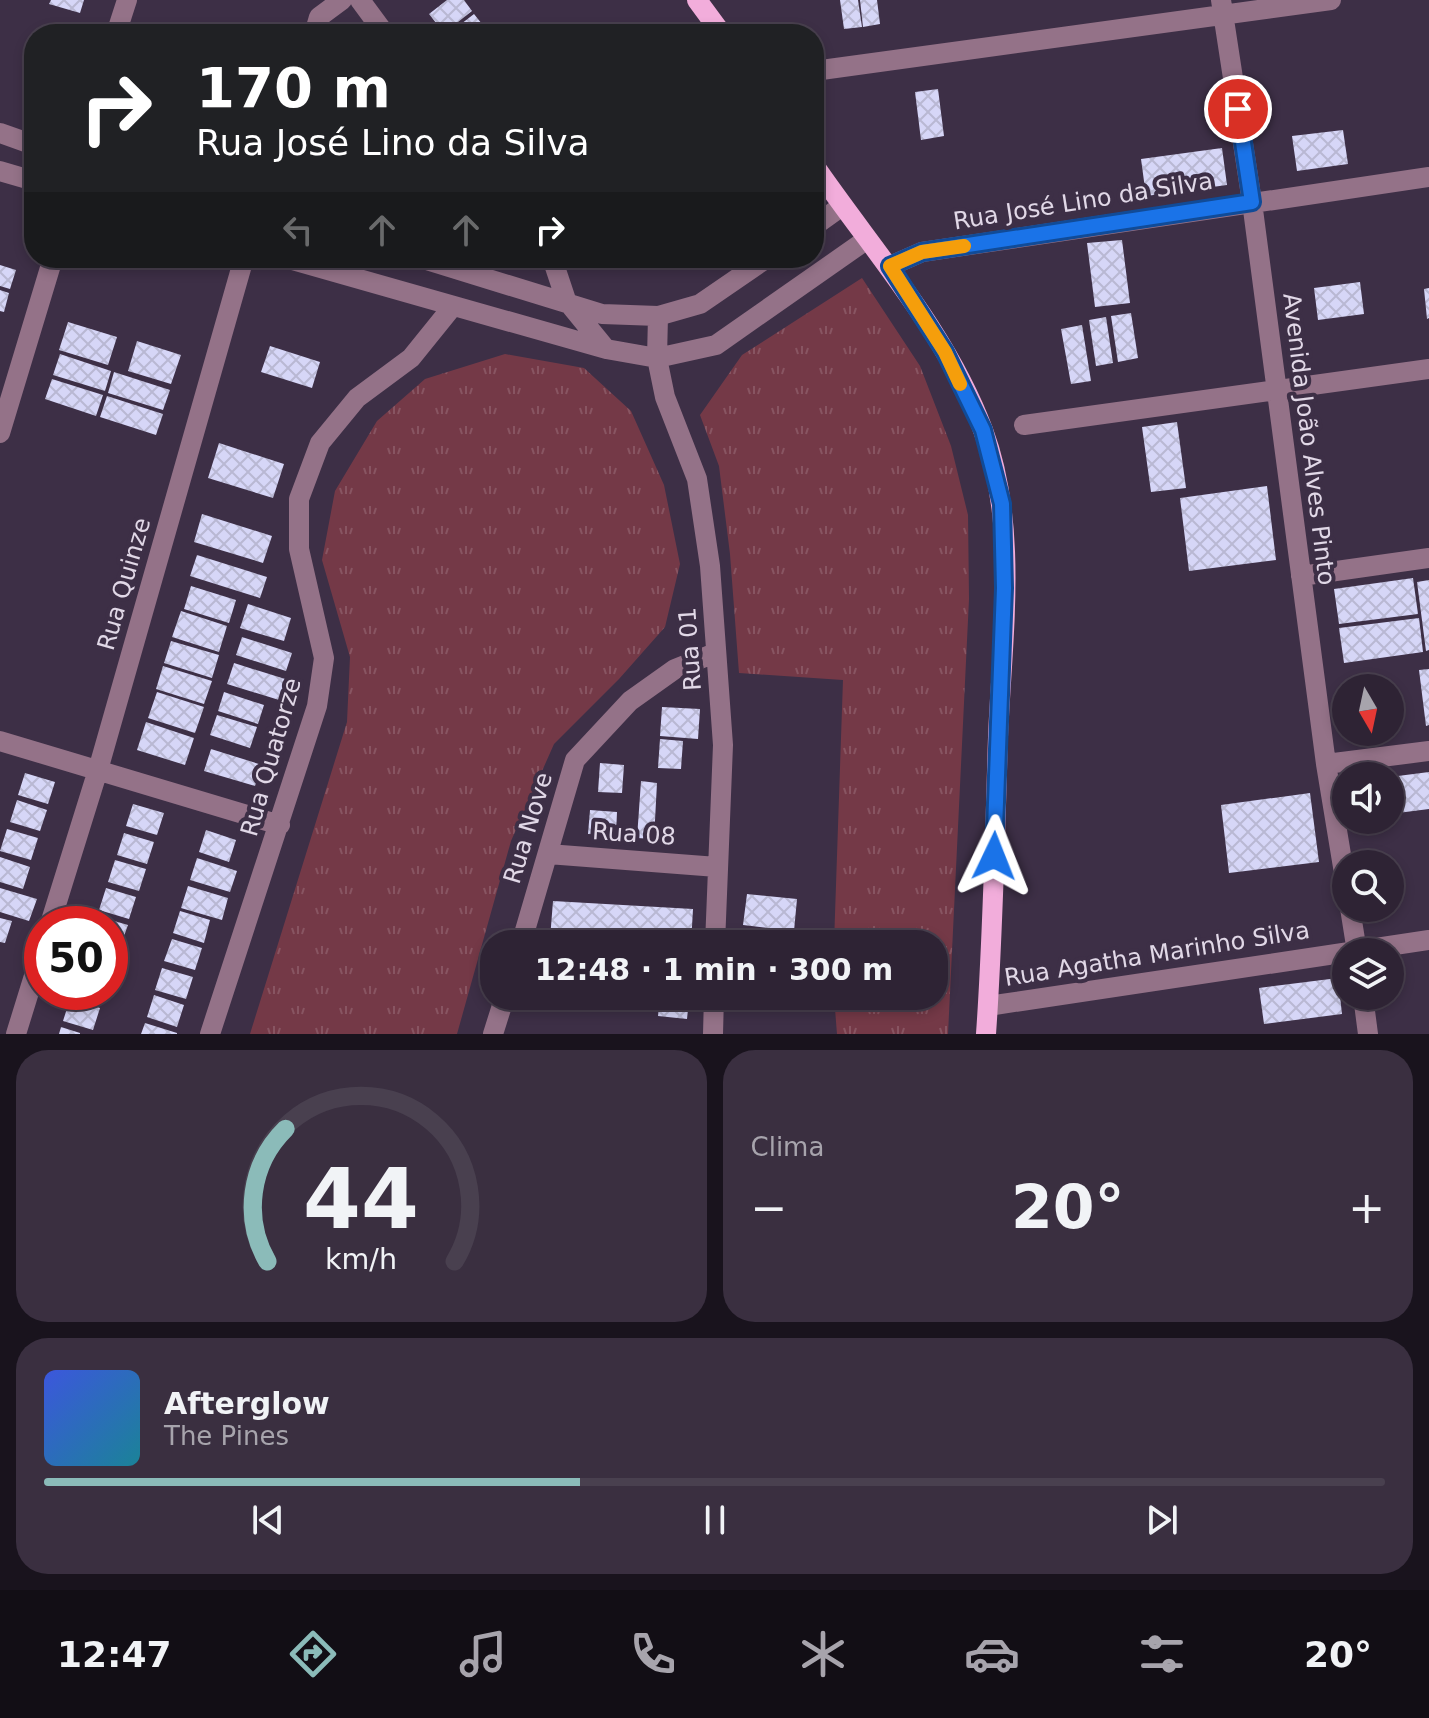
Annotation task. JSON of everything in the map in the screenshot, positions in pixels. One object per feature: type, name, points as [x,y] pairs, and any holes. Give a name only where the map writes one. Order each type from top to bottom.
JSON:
[{"type":"main road","points":[[697,0],[715,24]]},
{"type":"main road","points":[[824,180],[866,240],[890,266],[945,352],[983,430],[1002,504],[1004,588],[986,1034]]},
{"type":"street","points":[[119,24],[127,0]]},
{"type":"street","points":[[317,24],[319,17],[342,0]]},
{"type":"street","points":[[360,0],[378,24]]},
{"type":"street","points":[[824,69],[1223,8],[1331,0]]},
{"type":"street","name":"Avenida João Alves Pinto","points":[[1223,8],[1340,850]]},
{"type":"street","points":[[0,133],[24,141]]},
{"type":"street","points":[[0,171],[24,178]]},
{"type":"street","name":"Rua José Lino da Silva","points":[[890,266],[922,252],[1429,177]]},
{"type":"street","points":[[824,219],[842,206]]},
{"type":"street","points":[[320,268],[606,349],[657,358],[716,345],[866,240]]},
{"type":"street","points":[[0,433],[50,268]]},
{"type":"street","name":"Rua Quinze","points":[[56,906],[98,770],[241,268]]},
{"type":"street","points":[[455,268],[566,300],[602,314],[658,316],[700,304],[752,268]]},
{"type":"street","points":[[555,268],[566,300],[606,349]]},
{"type":"street","name":"Rua Quatorze","points":[[210,1034],[317,706],[324,658],[299,549],[299,499],[320,443],[357,398],[411,358],[453,306]]},
{"type":"street","name":"Rua 01","points":[[658,316],[657,358],[665,397],[697,479],[710,566],[723,745],[715,930]]},
{"type":"street","points":[[1024,425],[1429,369]]},
{"type":"street","points":[[1301,576],[1429,558]]},
{"type":"street","name":"Rua Nove","points":[[525,930],[575,760],[630,701],[675,669],[715,653]]},
{"type":"street","points":[[0,741],[280,825]]},
{"type":"street","points":[[1326,764],[1429,751]]},
{"type":"street","name":"Rua 08","points":[[548,854],[717,867]]},
{"type":"street","name":"Rua Agatha Marinho Silva","points":[[1404,944],[1429,940]]},
{"type":"street","name":"Rua Agatha Marinho Silva","points":[[988,1006],[1332,955]]},
{"type":"street","points":[[16,1034],[24,1008]]},
{"type":"street","points":[[493,1034],[501,1010]]},
{"type":"street","points":[[713,1034],[714,1010]]},
{"type":"street","points":[[1365,1010],[1368,1034]]},
{"type":"green space","points":[[862,278],[920,366],[951,446],[968,515],[969,599],[948,1034],[837,1034],[835,1010],[948,1010],[948,930],[834,930],[843,680],[739,673],[730,554],[719,466],[700,415],[742,355]]},
{"type":"green space","points":[[505,354],[584,368],[631,411],[664,485],[680,564],[665,627],[619,679],[554,744],[511,841],[486,930],[480,930],[480,952],[457,1034],[250,1034],[347,722],[350,657],[322,560],[335,491],[377,421],[425,379]]},
{"type":"building","points":[[51,0],[84,0],[80,13],[49,4]]},
{"type":"building","points":[[447,0],[464,0],[472,11],[455,24],[437,24],[429,14]]},
{"type":"building","points":[[840,0],[858,0],[862,27],[844,29]]},
{"type":"building","points":[[860,0],[877,0],[880,24],[863,27]]},
{"type":"building","points":[[474,14],[482,24],[461,24]]},
{"type":"building","points":[[938,89],[944,136],[921,140],[915,92]]},
{"type":"building","points":[[1343,130],[1348,164],[1297,171],[1292,136]]},
{"type":"building","points":[[1222,148],[1227,185],[1146,196],[1141,159]]},
{"type":"building","points":[[1122,240],[1130,303],[1095,307],[1087,243]]},
{"type":"building","points":[[0,265],[16,270],[10,289],[0,286]]},
{"type":"building","points":[[1360,282],[1364,314],[1318,320],[1314,288]]},
{"type":"building","points":[[1429,288],[1429,318],[1427,319],[1424,289]]},
{"type":"building","points":[[0,290],[9,293],[4,312],[0,311]]},
{"type":"building","points":[[1131,313],[1138,358],[1118,362],[1111,316]]},
{"type":"building","points":[[1106,317],[1113,363],[1096,366],[1089,320]]},
{"type":"building","points":[[68,322],[117,337],[108,365],[59,350]]},
{"type":"building","points":[[1082,325],[1091,381],[1071,384],[1061,329]]},
{"type":"building","points":[[137,341],[181,355],[171,384],[128,371]]},
{"type":"building","points":[[270,346],[320,362],[312,388],[261,372]]},
{"type":"building","points":[[60,354],[111,371],[105,391],[53,375]]},
{"type":"building","points":[[114,372],[170,390],[163,410],[108,393]]},
{"type":"building","points":[[52,379],[103,395],[96,416],[45,399]]},
{"type":"building","points":[[107,396],[163,414],[156,435],[100,417]]},
{"type":"building","points":[[1177,422],[1186,488],[1151,492],[1142,427]]},
{"type":"building","points":[[219,443],[284,464],[273,498],[208,478]]},
{"type":"building","points":[[1267,486],[1276,560],[1189,571],[1180,498]]},
{"type":"building","points":[[202,514],[272,536],[263,563],[194,542]]},
{"type":"building","points":[[197,555],[267,577],[260,598],[190,576]]},
{"type":"building","points":[[1413,578],[1418,614],[1339,624],[1334,589]]},
{"type":"building","points":[[1429,580],[1429,650],[1426,651],[1417,582]]},
{"type":"building","points":[[191,586],[236,600],[229,623],[184,609]]},
{"type":"building","points":[[248,604],[291,618],[284,641],[240,628]]},
{"type":"building","points":[[181,611],[227,626],[219,652],[172,637]]},
{"type":"building","points":[[1419,618],[1423,652],[1344,663],[1339,628]]},
{"type":"building","points":[[242,637],[292,653],[286,671],[236,655]]},
{"type":"building","points":[[171,641],[219,655],[212,678],[164,663]]},
{"type":"building","points":[[234,663],[298,683],[292,704],[227,684]]},
{"type":"building","points":[[163,666],[212,681],[204,704],[156,689]]},
{"type":"building","points":[[1429,669],[1429,725],[1426,726],[1419,670]]},
{"type":"building","points":[[157,692],[204,707],[195,733],[148,718]]},
{"type":"building","points":[[224,692],[264,705],[258,724],[218,711]]},
{"type":"building","points":[[662,707],[700,709],[698,739],[660,736]]},
{"type":"building","points":[[217,715],[257,727],[250,748],[210,735]]},
{"type":"building","points":[[146,722],[194,738],[185,765],[137,750]]},
{"type":"building","points":[[660,739],[683,741],[681,769],[658,768]]},
{"type":"building","points":[[211,749],[262,765],[255,786],[204,771]]},
{"type":"building","points":[[600,763],[624,765],[622,793],[598,792]]},
{"type":"building","points":[[1429,772],[1429,809],[1404,812],[1404,775]]},
{"type":"building","points":[[25,773],[55,782],[48,804],[18,795]]},
{"type":"building","points":[[641,781],[657,783],[654,839],[637,838]]},
{"type":"building","points":[[1310,793],[1319,862],[1229,873],[1221,805]]},
{"type":"building","points":[[17,800],[47,810],[40,831],[10,822]]},
{"type":"building","points":[[133,804],[164,813],[157,835],[126,826]]},
{"type":"building","points":[[590,810],[617,812],[616,835],[588,834]]},
{"type":"building","points":[[7,829],[38,838],[31,860],[0,851]]},
{"type":"building","points":[[206,830],[236,840],[229,862],[199,852]]},
{"type":"building","points":[[124,833],[154,842],[147,864],[117,855]]},
{"type":"building","points":[[0,857],[30,867],[23,889],[0,882]]},
{"type":"building","points":[[197,858],[237,871],[230,892],[190,880]]},
{"type":"building","points":[[115,860],[146,869],[139,891],[108,882]]},
{"type":"building","points":[[188,886],[228,898],[222,920],[181,908]]},
{"type":"building","points":[[0,888],[37,899],[34,906],[24,906],[24,919],[0,912]]},
{"type":"building","points":[[106,888],[136,897],[129,919],[128,906],[100,906]]},
{"type":"building","points":[[747,894],[797,899],[794,930],[743,925]]},
{"type":"building","points":[[553,901],[693,909],[692,930],[551,930]]},
{"type":"building","points":[[180,911],[210,920],[204,943],[173,933]]},
{"type":"building","points":[[0,918],[12,921],[5,943],[0,942]]},
{"type":"building","points":[[172,939],[202,948],[195,970],[164,961]]},
{"type":"building","points":[[162,968],[193,977],[186,999],[155,990]]},
{"type":"building","points":[[1332,979],[1332,1010],[1342,1010],[1342,1014],[1264,1024],[1259,988]]},
{"type":"building","points":[[154,995],[184,1005],[177,1027],[147,1017]]},
{"type":"building","points":[[66,1010],[99,1010],[93,1030],[63,1021]]},
{"type":"building","points":[[659,1010],[688,1010],[687,1019],[658,1016]]},
{"type":"building","points":[[145,1023],[177,1033],[177,1034],[141,1034]]},
{"type":"building","points":[[61,1027],[80,1033],[80,1034],[59,1034]]},
{"type":"slow traffic","points":[[960,384],[945,352],[890,266],[922,252],[964,246]]},
{"type":"route","points":[[994,856],[1004,588],[1002,504],[983,430],[945,352],[890,266],[922,252],[1252,202],[1238,109]]}]
